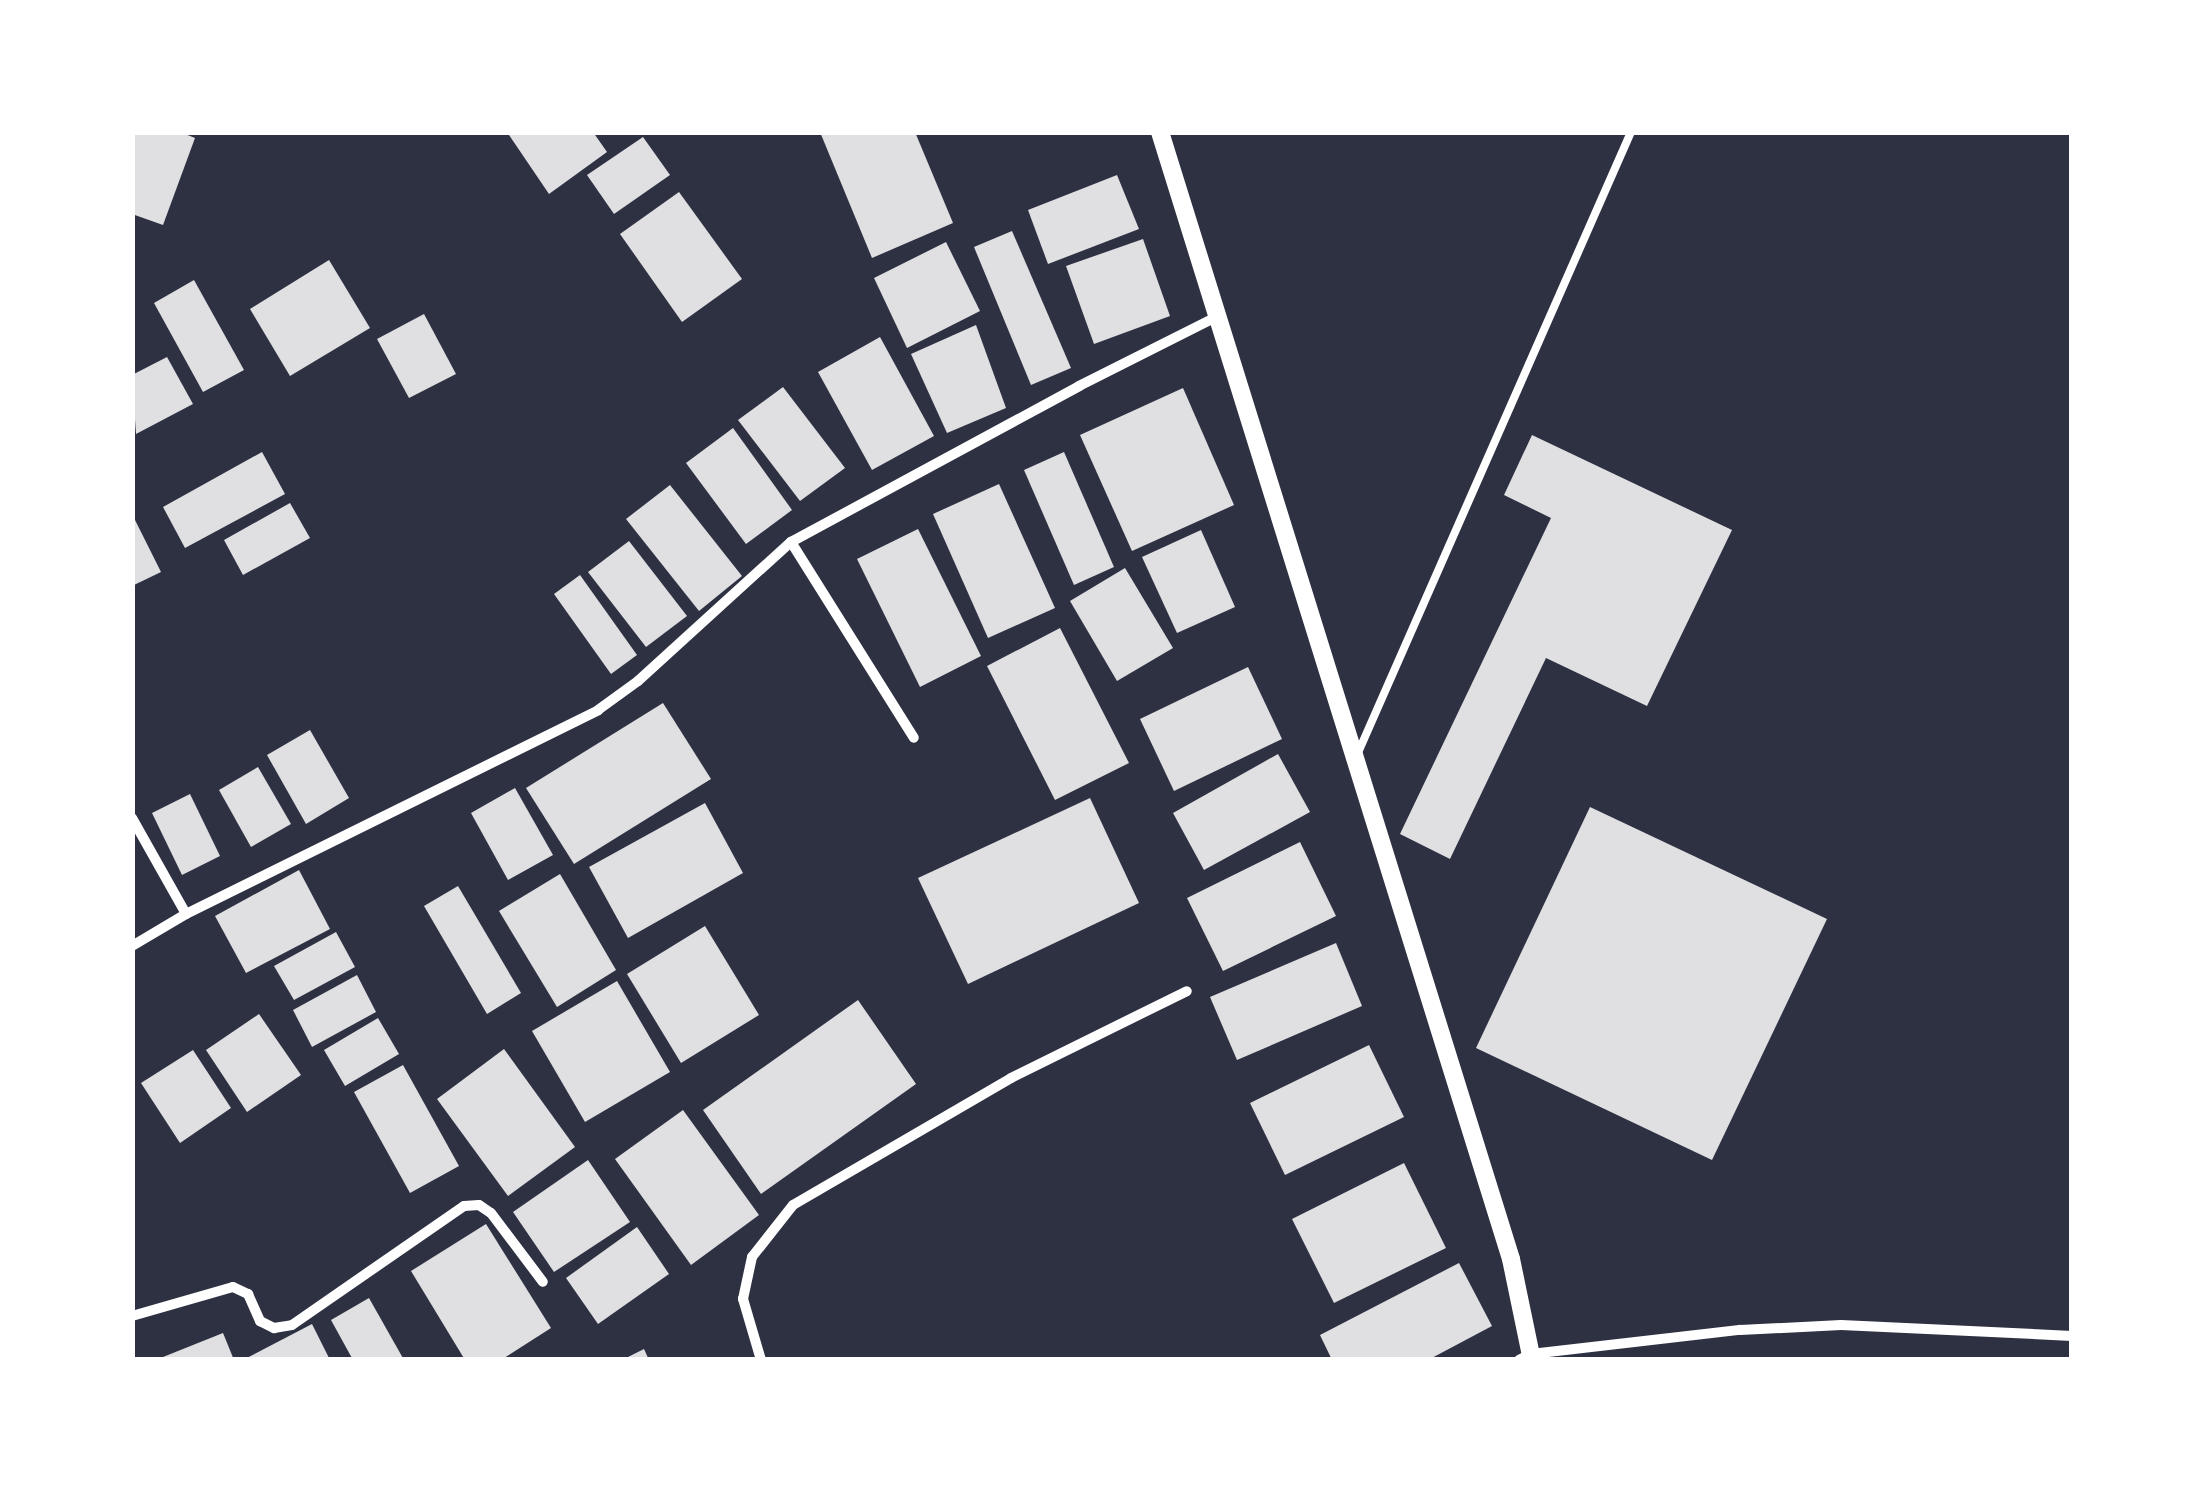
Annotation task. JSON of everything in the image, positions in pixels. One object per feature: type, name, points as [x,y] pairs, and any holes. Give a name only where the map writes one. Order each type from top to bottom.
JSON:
[{"type":"street","points":[[1160,132],[1511,1259],[1527,1358],[1740,1330],[1841,1326],[2072,1336]]},
{"type":"street","points":[[132,946],[186,914],[598,710],[638,681],[792,542],[1079,386],[1218,316]]},
{"type":"street","points":[[792,542],[914,738]]},
{"type":"street","points":[[132,818],[186,914]]},
{"type":"street","points":[[760,1360],[743,1298],[752,1257],[792,1206],[1011,1078],[1187,991]]},
{"type":"street","points":[[132,1316],[233,1287],[248,1294],[260,1321],[274,1328],[292,1325],[464,1206],[480,1205],[492,1213],[543,1282]]},
{"type":"lane","points":[[1355,760],[1631,132]]},
{"type":"building","points":[[132,132],[180,132],[195,138],[163,225],[132,214]]},
{"type":"building","points":[[507,132],[593,132],[607,152],[549,194]]},
{"type":"building","points":[[820,132],[915,132],[953,223],[872,258]]},
{"type":"building","points":[[643,137],[670,175],[614,214],[587,175]]},
{"type":"building","points":[[1117,175],[1139,229],[1048,264],[1028,210]]},
{"type":"building","points":[[679,192],[742,279],[682,322],[620,234]]},
{"type":"building","points":[[1012,231],[1071,368],[1031,385],[974,247]]},
{"type":"building","points":[[1143,239],[1170,316],[1094,344],[1066,266]]},
{"type":"building","points":[[946,242],[980,311],[907,348],[874,278]]},
{"type":"building","points":[[329,260],[370,328],[290,376],[250,309]]},
{"type":"building","points":[[194,280],[244,370],[203,392],[154,303]]},
{"type":"building","points":[[424,314],[456,374],[409,398],[377,339]]},
{"type":"building","points":[[976,325],[1006,408],[947,433],[911,354]]},
{"type":"building","points":[[880,337],[934,436],[872,470],[818,372]]},
{"type":"building","points":[[167,357],[193,404],[136,434],[132,375]]},
{"type":"building","points":[[783,387],[845,468],[800,501],[738,420]]},
{"type":"building","points":[[1183,388],[1234,505],[1132,551],[1080,435]]},
{"type":"building","points":[[733,428],[792,510],[746,544],[686,463]]},
{"type":"building","points":[[1532,435],[1732,530],[1647,706],[1546,658],[1450,859],[1400,834],[1551,518],[1504,495]]},
{"type":"building","points":[[262,452],[285,494],[185,548],[163,507]]},
{"type":"building","points":[[1064,452],[1114,567],[1074,585],[1024,470]]},
{"type":"building","points":[[999,484],[1055,608],[988,638],[933,514]]},
{"type":"building","points":[[670,485],[742,576],[699,611],[626,519]]},
{"type":"building","points":[[290,503],[310,538],[243,575],[224,540]]},
{"type":"building","points":[[132,514],[161,572],[132,586]]},
{"type":"building","points":[[918,529],[981,656],[920,687],[857,559]]},
{"type":"building","points":[[1201,530],[1235,607],[1177,633],[1142,557]]},
{"type":"building","points":[[629,541],[687,616],[646,647],[588,572]]},
{"type":"building","points":[[1125,568],[1173,648],[1117,681],[1070,601]]},
{"type":"building","points":[[580,575],[637,655],[611,674],[554,594]]},
{"type":"building","points":[[1060,628],[1129,763],[1055,800],[987,666]]},
{"type":"building","points":[[1248,667],[1282,739],[1174,791],[1140,719]]},
{"type":"building","points":[[663,703],[711,779],[574,864],[526,788]]},
{"type":"building","points":[[310,730],[349,798],[306,824],[267,755]]},
{"type":"building","points":[[1278,754],[1310,812],[1204,870],[1173,813]]},
{"type":"building","points":[[258,767],[291,824],[251,847],[219,790]]},
{"type":"building","points":[[515,788],[553,855],[508,880],[471,813]]},
{"type":"building","points":[[190,794],[220,856],[182,875],[152,813]]},
{"type":"building","points":[[1090,798],[1139,903],[968,984],[918,878]]},
{"type":"building","points":[[705,803],[743,873],[628,938],[589,867]]},
{"type":"building","points":[[1590,807],[1827,919],[1712,1160],[1476,1048]]},
{"type":"building","points":[[1300,842],[1336,916],[1223,971],[1187,898]]},
{"type":"building","points":[[299,870],[330,929],[246,973],[215,916]]},
{"type":"building","points":[[560,874],[616,970],[557,1007],[499,911]]},
{"type":"building","points":[[458,886],[521,993],[487,1014],[424,906]]},
{"type":"building","points":[[705,926],[759,1015],[681,1063],[627,974]]},
{"type":"building","points":[[336,932],[355,967],[294,1000],[274,966]]},
{"type":"building","points":[[1336,943],[1362,1006],[1237,1060],[1210,997]]},
{"type":"building","points":[[357,975],[376,1012],[312,1047],[293,1010]]},
{"type":"building","points":[[617,981],[670,1072],[585,1122],[532,1031]]},
{"type":"building","points":[[858,1000],[916,1084],[761,1194],[703,1110]]},
{"type":"building","points":[[259,1014],[301,1075],[247,1112],[206,1050]]},
{"type":"building","points":[[378,1018],[399,1054],[345,1086],[324,1050]]},
{"type":"building","points":[[1369,1045],[1404,1117],[1285,1175],[1250,1103]]},
{"type":"building","points":[[504,1049],[575,1147],[508,1196],[437,1099]]},
{"type":"building","points":[[193,1050],[231,1108],[180,1143],[141,1083]]},
{"type":"building","points":[[403,1065],[459,1166],[410,1193],[354,1092]]},
{"type":"building","points":[[683,1110],[759,1215],[691,1265],[615,1159]]},
{"type":"building","points":[[588,1160],[630,1222],[554,1272],[513,1212]]},
{"type":"building","points":[[1404,1163],[1446,1248],[1334,1303],[1292,1219]]},
{"type":"building","points":[[486,1224],[551,1328],[501,1360],[465,1360],[411,1271]]},
{"type":"building","points":[[637,1227],[669,1274],[598,1324],[566,1278]]},
{"type":"building","points":[[1459,1263],[1492,1326],[1428,1360],[1332,1360],[1320,1335]]},
{"type":"building","points":[[369,1298],[404,1360],[353,1360],[331,1320]]},
{"type":"building","points":[[312,1324],[330,1360],[243,1360]]},
{"type":"building","points":[[223,1333],[234,1360],[158,1360],[158,1359]]},
{"type":"building","points":[[644,1349],[649,1360],[622,1360]]}]
